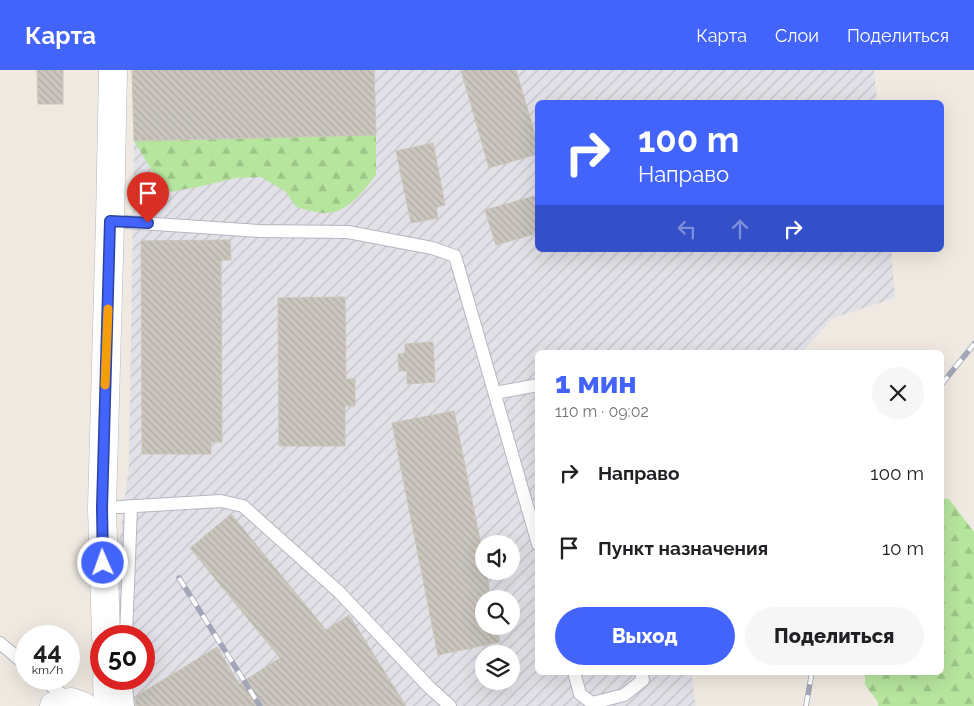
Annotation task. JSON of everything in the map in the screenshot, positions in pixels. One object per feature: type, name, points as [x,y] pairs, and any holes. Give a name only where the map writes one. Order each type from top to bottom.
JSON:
[{"type":"main road","points":[[106,625],[102,508],[113,70]]},
{"type":"main road","points":[[107,690],[108,706]]},
{"type":"lane","points":[[110,221],[259,231],[348,232],[432,248],[455,256],[535,533]]},
{"type":"lane","points":[[495,393],[535,386]]},
{"type":"lane","points":[[102,508],[221,501],[243,506],[339,592],[429,687],[450,706]]},
{"type":"lane","points":[[126,625],[130,507]]},
{"type":"lane","points":[[0,643],[15,656]]},
{"type":"lane","points":[[575,675],[580,694],[592,703],[624,695],[643,680],[642,675]]},
{"type":"lane","points":[[54,690],[69,705]]},
{"type":"lane","points":[[127,690],[128,706]]},
{"type":"shaded area","points":[[132,70],[874,70],[877,100],[535,100],[535,252],[891,252],[895,298],[833,318],[804,350],[535,350],[535,675],[691,675],[696,706],[121,706],[120,690],[155,690],[155,625],[118,625],[116,567],[129,466],[134,141]]},
{"type":"green space","points":[[376,135],[376,175],[354,201],[332,213],[296,207],[286,192],[261,177],[236,178],[170,192],[151,169],[134,141]]},
{"type":"green space","points":[[944,498],[949,499],[974,532],[974,706],[878,706],[878,702],[865,685],[865,675],[944,675]]},
{"type":"building","points":[[37,70],[63,70],[63,104],[38,104]]},
{"type":"building","points":[[132,70],[374,70],[376,135],[134,141]]},
{"type":"building","points":[[461,70],[516,70],[535,135],[535,155],[489,168]]},
{"type":"building","points":[[433,143],[445,205],[436,207],[438,218],[411,223],[396,151]]},
{"type":"building","points":[[535,196],[535,234],[496,245],[485,210]]},
{"type":"building","points":[[230,240],[231,260],[221,260],[222,442],[211,442],[211,454],[142,454],[141,241]]},
{"type":"building","points":[[345,297],[346,379],[355,379],[355,406],[345,406],[345,446],[279,446],[278,298]]},
{"type":"building","points":[[433,342],[435,382],[407,384],[407,371],[399,371],[398,354],[405,353],[405,344]]},
{"type":"building","points":[[454,411],[479,535],[475,535],[475,580],[488,580],[489,590],[475,590],[475,635],[499,635],[500,642],[475,645],[475,647],[438,655],[392,423]]},
{"type":"building","points":[[231,514],[326,630],[349,615],[406,706],[136,706],[135,697],[146,690],[155,690],[155,685],[217,647],[239,684],[280,658],[190,548]]},
{"type":"railway","points":[[944,381],[974,344]]},
{"type":"railway","points":[[179,578],[260,706]]},
{"type":"railway","points":[[806,706],[811,675]]},
{"type":"slow traffic","points":[[105,385],[108,309]]},
{"type":"route","points":[[103,563],[102,508],[110,221],[148,223]]}]
